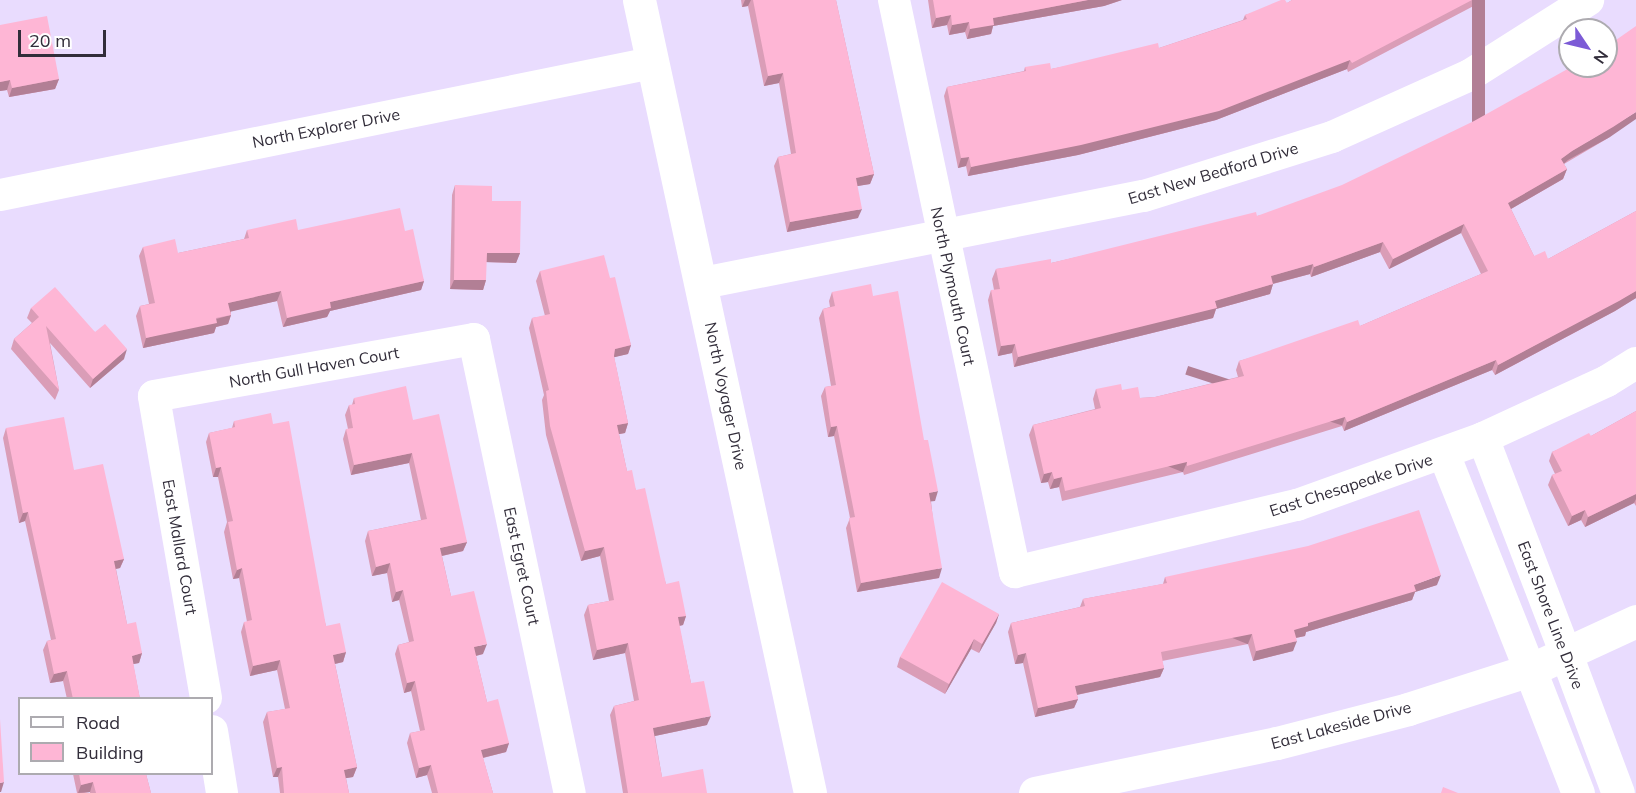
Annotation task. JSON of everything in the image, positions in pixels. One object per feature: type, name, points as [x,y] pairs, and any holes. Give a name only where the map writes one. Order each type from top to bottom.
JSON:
[{"type":"street","name":"North Voyager Drive","points":[[639,0],[703,283],[810,793]]},
{"type":"street","name":"North Plymouth Court","points":[[894,0],[942,234],[1016,572]]},
{"type":"street","name":"East New Bedford Drive","points":[[703,283],[942,234],[1144,196],[1332,137],[1470,75],[1588,0]]},
{"type":"street","name":"North Explorer Drive","points":[[0,195],[652,63]]},
{"type":"street","name":"North Gull Haven Court","points":[[154,396],[474,339]]},
{"type":"street","name":"East Egret Court","points":[[474,339],[570,793]]},
{"type":"street","name":"East Chesapeake Drive","points":[[1016,572],[1297,505],[1444,454],[1483,438],[1607,381],[1636,363]]},
{"type":"street","name":"East Mallard Court","points":[[154,396],[206,697]]},
{"type":"street","name":"East Shore Line Drive","points":[[1483,438],[1618,793]]},
{"type":"street","points":[[1444,454],[1578,793]]},
{"type":"street","name":"East Lakeside Drive","points":[[1035,793],[1277,743],[1408,709],[1530,670],[1636,621]]},
{"type":"street","points":[[213,737],[222,793]]},
{"type":"building","points":[[753,0],[836,0],[874,174],[856,178],[862,209],[790,222],[778,157],[796,153],[783,73],[768,76]]},
{"type":"building","points":[[933,0],[1088,0],[993,18],[994,25],[970,29],[969,22],[952,25],[951,15],[936,18]]},
{"type":"building","points":[[1281,0],[1287,3],[1292,0],[1472,0],[1352,63],[1350,60],[1219,111],[1081,145],[971,167],[969,157],[961,158],[947,87],[1026,71],[1025,67],[1050,63],[1051,69],[1158,43],[1159,48],[1247,19],[1245,15]]},
{"type":"building","points":[[47,16],[59,79],[12,88],[10,80],[0,82],[0,25]]},
{"type":"building","points":[[1636,26],[1636,112],[1561,159],[1567,169],[1508,203],[1534,256],[1545,251],[1548,259],[1636,211],[1636,291],[1498,365],[1496,360],[1347,422],[1345,417],[1187,466],[1187,462],[1065,491],[1062,477],[1054,479],[1052,472],[1044,474],[1033,425],[1101,408],[1096,389],[1121,384],[1122,390],[1138,387],[1140,398],[1155,397],[1244,376],[1239,361],[1358,320],[1360,326],[1488,271],[1464,224],[1393,259],[1383,242],[1314,267],[1313,264],[1271,276],[1273,284],[1215,301],[1217,308],[1018,357],[1015,344],[1001,346],[991,290],[1000,289],[996,269],[1051,259],[1051,263],[1256,212],[1257,216],[1342,185],[1474,121],[1558,74],[1558,78],[1618,78],[1618,39]]},
{"type":"building","points":[[455,185],[492,186],[492,201],[521,201],[520,253],[487,253],[486,280],[454,280]]},
{"type":"building","points":[[400,208],[405,231],[413,229],[424,281],[330,302],[331,308],[287,318],[281,291],[228,303],[231,315],[216,318],[217,323],[146,338],[140,306],[155,303],[143,247],[175,239],[178,253],[249,238],[247,230],[296,219],[298,230]]},
{"type":"building","points":[[604,255],[610,278],[615,277],[631,345],[615,349],[614,356],[628,423],[617,425],[627,471],[632,470],[636,490],[645,488],[666,584],[679,581],[686,616],[678,617],[691,683],[704,681],[711,716],[653,728],[662,777],[703,769],[707,793],[628,793],[614,706],[639,700],[628,643],[597,650],[588,605],[614,600],[604,547],[585,551],[550,426],[546,391],[549,390],[532,318],[550,314],[540,271]]},
{"type":"building","points":[[871,284],[873,296],[898,291],[924,440],[928,440],[938,491],[929,493],[942,568],[861,583],[849,518],[855,517],[837,426],[831,427],[825,387],[836,385],[823,309],[835,306],[832,292]]},
{"type":"building","points":[[55,287],[95,332],[105,324],[127,349],[93,379],[46,326],[59,390],[14,339],[39,317],[31,308]]},
{"type":"building","points":[[406,386],[413,420],[439,414],[467,542],[440,548],[451,596],[474,591],[487,644],[474,647],[487,702],[498,699],[509,743],[481,750],[493,793],[438,793],[431,765],[419,768],[410,733],[425,730],[415,681],[407,683],[398,645],[414,641],[403,590],[396,592],[390,563],[376,567],[368,531],[427,519],[412,453],[354,465],[346,429],[353,428],[349,405],[355,404],[354,398]]},
{"type":"building","points":[[1636,411],[1636,494],[1588,517],[1585,510],[1572,516],[1552,475],[1562,471],[1552,452],[1589,433],[1591,436]]},
{"type":"building","points":[[271,413],[273,424],[289,421],[326,626],[340,623],[346,652],[333,655],[357,767],[344,770],[349,793],[284,793],[282,767],[277,768],[267,712],[290,708],[280,660],[253,666],[244,622],[252,620],[242,568],[237,570],[228,522],[233,521],[221,467],[216,468],[209,433],[235,427],[234,421]]},
{"type":"building","points":[[64,417],[74,470],[103,464],[124,559],[114,561],[127,624],[136,622],[142,653],[132,656],[140,697],[73,697],[67,671],[54,674],[47,641],[56,639],[28,512],[23,513],[6,428]]},
{"type":"building","points":[[1419,510],[1441,575],[1414,585],[1416,591],[1308,623],[1308,626],[1294,630],[1297,641],[1256,651],[1252,634],[1161,652],[1164,668],[1075,686],[1078,699],[1038,708],[1026,653],[1018,655],[1011,623],[1085,606],[1083,599],[1167,583],[1165,577],[1308,546]]},
{"type":"building","points":[[942,582],[999,614],[982,644],[974,639],[949,684],[900,657]]},
{"type":"building","points":[[0,719],[4,782],[0,783]]},
{"type":"building","points":[[79,775],[146,775],[151,793],[96,793],[93,782],[81,785]]},
{"type":"building","points":[[1443,787],[1458,793],[1441,793]]}]
